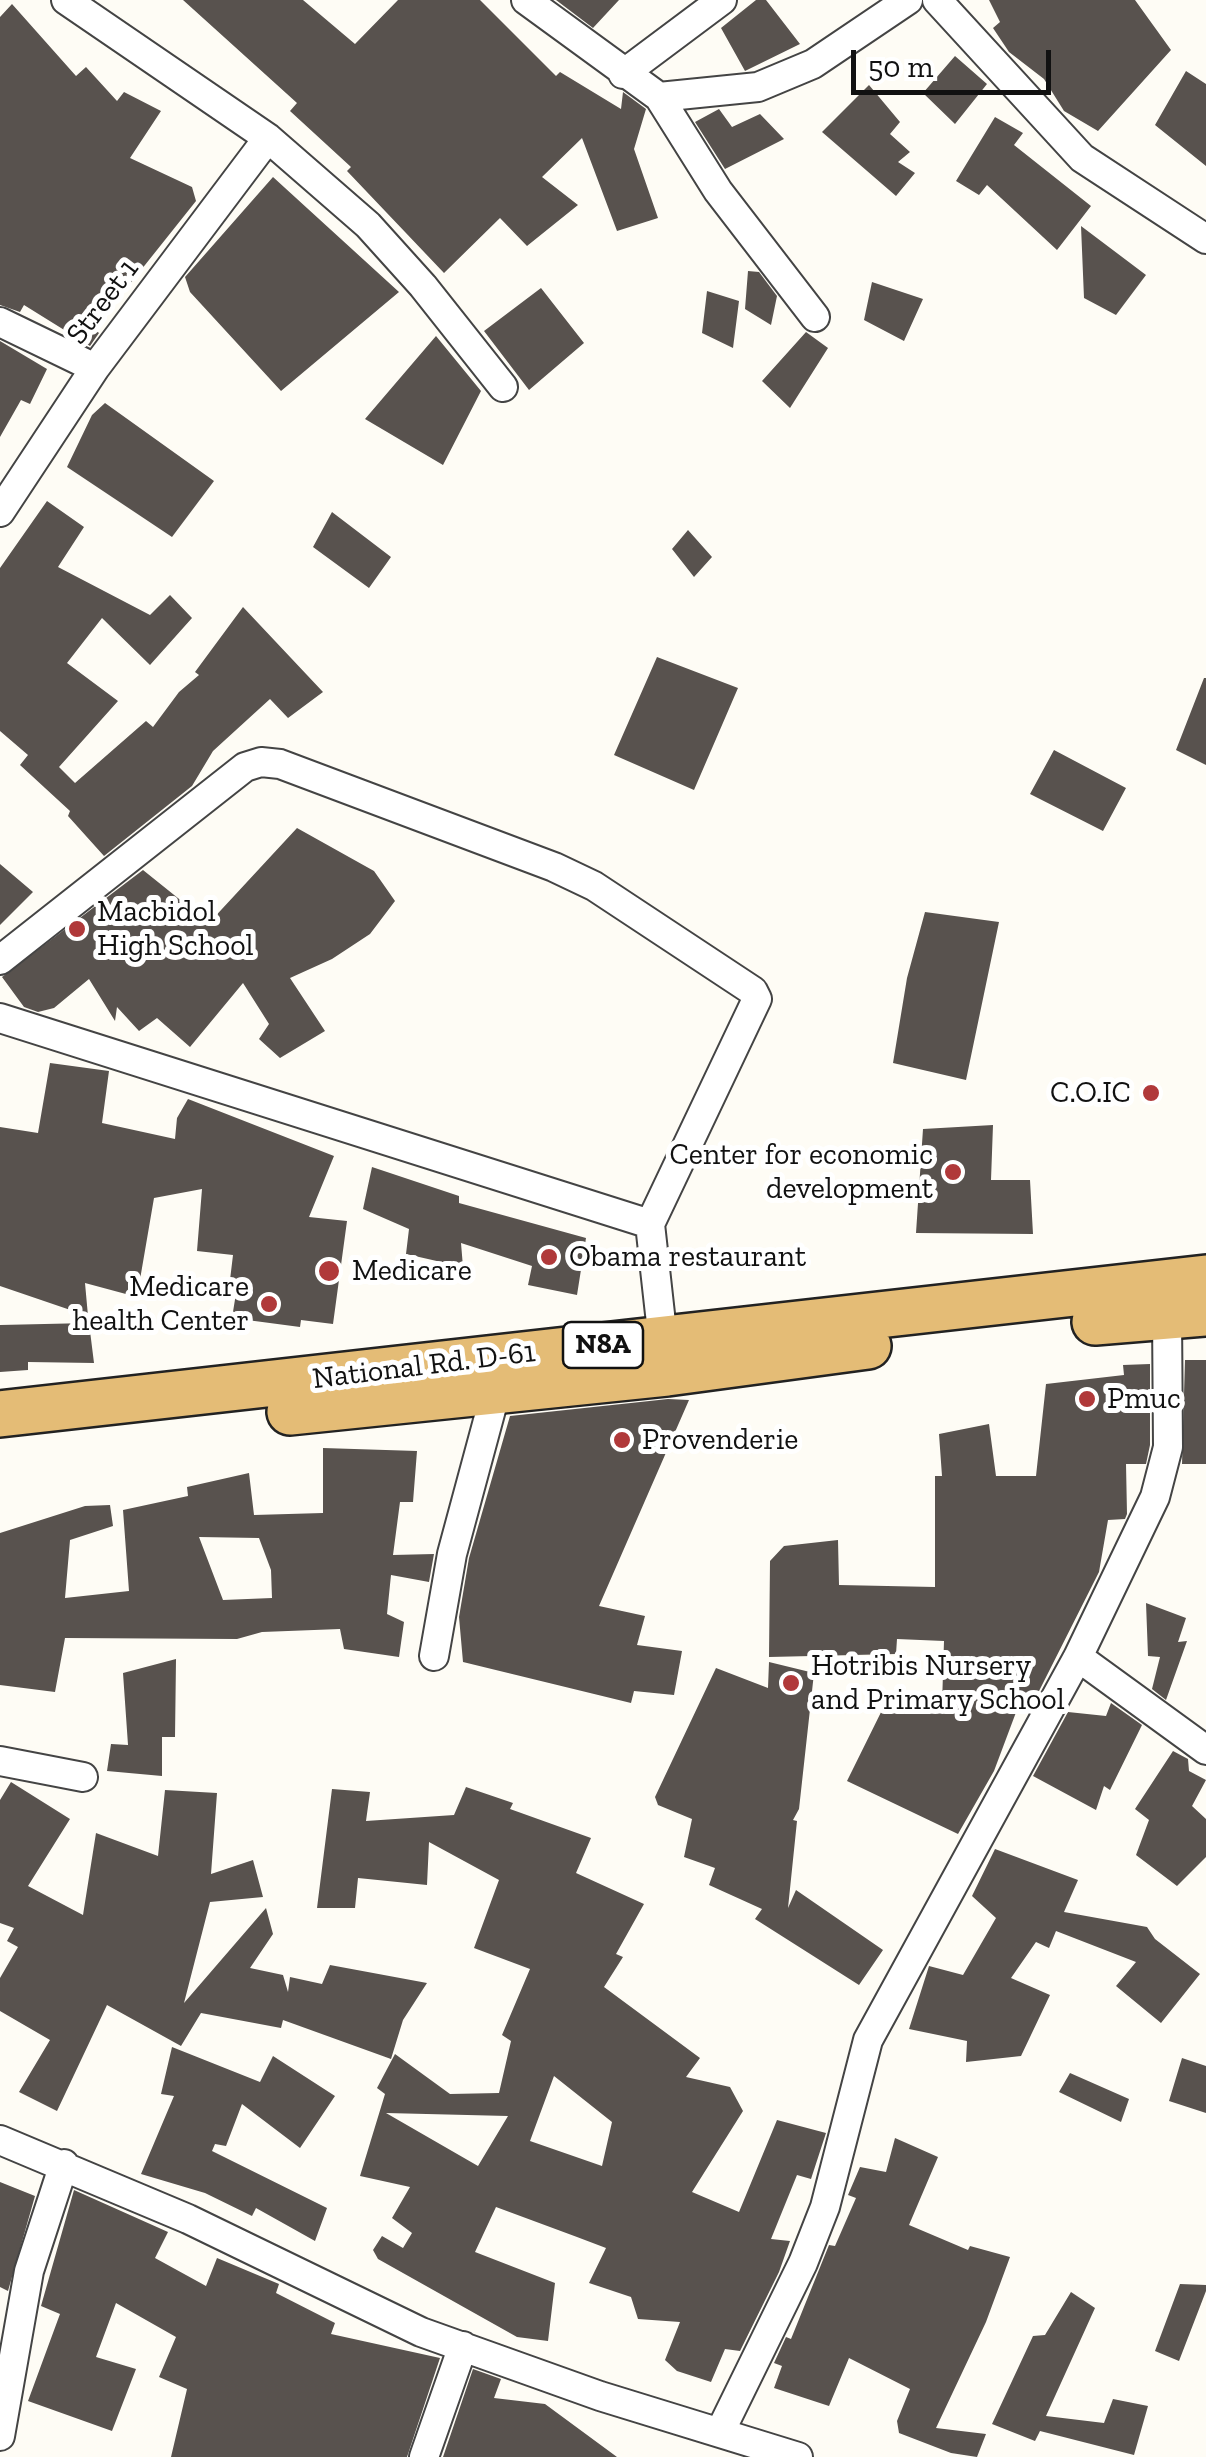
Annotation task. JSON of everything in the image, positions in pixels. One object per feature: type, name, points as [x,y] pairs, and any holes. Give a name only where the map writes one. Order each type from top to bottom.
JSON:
[{"type":"highway","name":"National Rd. D-61","points":[[0,1442],[496,1391],[665,1355],[1206,1278]]},
{"type":"highway","name":"National Rd. D-61","points":[[0,1414],[1186,1314]]},
{"type":"street","points":[[66,0],[268,138],[368,226],[423,286],[503,387]]},
{"type":"street","points":[[526,0],[623,74],[659,96],[718,191],[815,317]]},
{"type":"street","points":[[623,74],[722,0]]},
{"type":"street","points":[[659,96],[758,87],[812,64],[908,0]]},
{"type":"street","points":[[937,0],[1082,158],[1206,239]]},
{"type":"street","name":"Street 1","points":[[0,512],[95,368],[268,138]]},
{"type":"street","points":[[0,322],[95,368]]},
{"type":"street","points":[[0,960],[245,768],[261,762],[280,764],[554,867],[594,886],[753,990],[757,999],[650,1224],[665,1355]]},
{"type":"street","points":[[0,1018],[650,1224]]},
{"type":"street","points":[[721,2430],[803,2262],[824,2207],[852,2109],[861,2057],[1078,1656],[1165,1467],[1186,1314]]},
{"type":"street","points":[[434,1656],[446,1580],[496,1391]]},
{"type":"street","points":[[1078,1656],[1206,1750]]},
{"type":"street","points":[[0,1761],[84,1777]]},
{"type":"street","points":[[0,2140],[64,2164],[422,2332],[600,2396],[721,2430],[798,2457]]},
{"type":"street","points":[[0,2436],[29,2270],[64,2164]]},
{"type":"street","points":[[424,2457],[463,2346]]},
{"type":"building","points":[[183,0],[303,0],[355,44],[398,0],[480,0],[556,76],[560,72],[621,109],[623,92],[646,109],[634,149],[658,218],[617,231],[582,138],[542,177],[578,205],[527,246],[500,218],[444,273],[347,171],[351,167],[290,111],[297,103]]},
{"type":"building","points":[[556,0],[619,0],[593,28]]},
{"type":"building","points":[[756,0],[766,0],[800,44],[745,71],[721,28]]},
{"type":"building","points":[[989,0],[1135,0],[1171,50],[1098,131],[1064,111],[1044,79],[1009,52],[993,28],[1000,22]]},
{"type":"building","points":[[12,4],[76,76],[86,67],[117,101],[124,92],[161,111],[130,158],[192,187],[196,201],[94,329],[99,333],[90,346],[24,305],[20,312],[0,305],[0,17]]},
{"type":"building","points":[[955,56],[987,84],[955,124],[923,93]]},
{"type":"building","points":[[1186,71],[1206,84],[1206,166],[1155,125]]},
{"type":"building","points":[[869,85],[900,122],[890,134],[910,152],[898,162],[915,173],[896,196],[822,132]]},
{"type":"building","points":[[719,109],[732,127],[760,114],[784,139],[725,169],[695,122]]},
{"type":"building","points":[[995,117],[1023,133],[1014,145],[1091,206],[1057,250],[987,185],[979,195],[956,181]]},
{"type":"building","points":[[273,177],[399,292],[281,391],[190,292],[185,277]]},
{"type":"building","points":[[1081,226],[1146,275],[1116,315],[1084,298]]},
{"type":"building","points":[[748,271],[759,272],[777,296],[771,325],[745,309]]},
{"type":"building","points":[[872,282],[923,299],[904,341],[864,320]]},
{"type":"building","points":[[541,288],[584,343],[529,390],[484,331]]},
{"type":"building","points":[[707,291],[739,301],[733,348],[702,333]]},
{"type":"building","points":[[806,332],[828,348],[790,408],[762,381]]},
{"type":"building","points":[[436,336],[481,391],[443,465],[365,419]]},
{"type":"building","points":[[0,341],[47,369],[30,404],[21,400],[0,437]]},
{"type":"building","points":[[105,403],[214,481],[172,537],[67,467],[92,415]]},
{"type":"building","points":[[47,501],[84,527],[58,567],[150,615],[170,595],[192,618],[150,665],[102,618],[67,663],[118,701],[59,767],[75,783],[146,721],[153,727],[179,692],[199,675],[195,672],[243,607],[323,692],[288,718],[270,699],[213,751],[192,786],[104,856],[68,816],[70,811],[20,765],[28,755],[0,731],[0,568]]},
{"type":"building","points":[[332,512],[391,557],[369,588],[313,547]]},
{"type":"building","points":[[688,530],[712,557],[694,577],[672,549]]},
{"type":"building","points":[[657,657],[738,688],[694,790],[614,755]]},
{"type":"building","points":[[1206,678],[1206,765],[1176,750]]},
{"type":"building","points":[[1054,750],[1126,788],[1103,831],[1030,794]]},
{"type":"building","points":[[297,828],[374,871],[395,901],[370,934],[332,959],[290,978],[325,1031],[280,1058],[259,1039],[269,1024],[243,983],[190,1047],[157,1018],[139,1031],[117,1007],[115,1021],[89,979],[54,1008],[38,1012],[24,1007],[2,977],[143,870],[209,923]]},
{"type":"building","points":[[0,864],[33,892],[0,925]]},
{"type":"building","points":[[925,912],[999,922],[966,1080],[893,1063],[907,978]]},
{"type":"building","points":[[50,1063],[109,1071],[102,1123],[175,1139],[177,1118],[188,1099],[334,1156],[309,1217],[347,1221],[333,1324],[301,1320],[300,1327],[232,1318],[238,1281],[230,1280],[233,1255],[197,1251],[202,1189],[154,1198],[137,1297],[85,1283],[88,1316],[0,1286],[0,1127],[38,1133]]},
{"type":"building","points":[[993,1125],[991,1180],[1030,1180],[1033,1234],[916,1233],[923,1129]]},
{"type":"building","points":[[372,1167],[459,1196],[459,1203],[586,1238],[577,1295],[528,1285],[532,1266],[461,1243],[463,1267],[406,1254],[409,1229],[363,1209]]},
{"type":"building","points":[[89,1323],[94,1363],[28,1362],[28,1370],[0,1372],[0,1325]]},
{"type":"building","points":[[1185,1360],[1206,1360],[1206,1464],[1182,1464]]},
{"type":"building","points":[[1150,1364],[1150,1445],[1146,1464],[1126,1464],[1125,1519],[1108,1520],[1099,1572],[1037,1695],[1018,1707],[994,1771],[958,1834],[847,1781],[891,1692],[942,1705],[944,1641],[897,1639],[896,1654],[769,1657],[770,1561],[784,1546],[838,1540],[839,1585],[935,1587],[935,1476],[942,1476],[939,1434],[989,1424],[996,1476],[1036,1476],[1046,1384],[1124,1375],[1123,1365]]},
{"type":"building","points":[[689,1400],[599,1606],[645,1616],[637,1645],[682,1651],[674,1695],[634,1691],[631,1703],[463,1662],[459,1617],[469,1558],[510,1416]]},
{"type":"building","points":[[323,1448],[417,1451],[413,1502],[400,1502],[393,1555],[434,1554],[429,1582],[391,1575],[387,1614],[404,1622],[399,1657],[344,1649],[340,1629],[262,1632],[237,1639],[65,1638],[55,1692],[0,1685],[0,1533],[85,1506],[110,1505],[113,1526],[70,1540],[65,1598],[129,1591],[123,1510],[188,1496],[187,1487],[249,1473],[254,1515],[323,1513]],"holes":[[[199,1537],[259,1538],[271,1570],[272,1598],[223,1600]]]},
{"type":"building","points":[[1146,1603],[1186,1618],[1178,1642],[1187,1641],[1166,1700],[1152,1689],[1160,1657],[1148,1656]]},
{"type":"building","points":[[176,1659],[175,1737],[162,1737],[162,1776],[107,1771],[111,1744],[128,1745],[123,1673]]},
{"type":"building","points":[[769,1662],[814,1673],[799,1809],[793,1820],[797,1821],[788,1908],[796,1890],[883,1950],[859,1985],[755,1919],[762,1909],[709,1885],[715,1868],[684,1857],[692,1819],[658,1805],[655,1797],[716,1668],[768,1688]]},
{"type":"building","points":[[1111,1703],[1142,1725],[1110,1790],[1104,1786],[1096,1810],[1033,1776],[1068,1712],[1106,1716]]},
{"type":"building","points":[[1173,1751],[1188,1759],[1189,1771],[1206,1780],[1192,1806],[1206,1819],[1206,1857],[1177,1886],[1136,1855],[1149,1820],[1135,1809]]},
{"type":"building","points":[[11,1782],[70,1819],[28,1886],[83,1915],[96,1833],[158,1856],[165,1790],[217,1793],[211,1874],[253,1860],[263,1897],[210,1902],[184,2003],[266,1908],[273,1934],[250,1968],[283,1975],[288,1992],[290,1977],[322,1984],[330,1965],[427,1983],[403,2020],[391,2059],[283,2020],[281,2028],[201,2013],[181,2046],[107,2005],[57,2111],[19,2092],[50,2040],[0,2011],[0,1978],[18,1947],[7,1941],[14,1928],[0,1923],[0,1800]]},
{"type":"building","points":[[466,1787],[513,1803],[510,1809],[591,1838],[576,1873],[644,1904],[616,1954],[623,1957],[604,1987],[700,2058],[686,2077],[730,2087],[743,2111],[692,2192],[739,2212],[777,2120],[826,2133],[811,2179],[797,2175],[771,2239],[790,2241],[779,2272],[740,2351],[725,2349],[711,2382],[677,2371],[665,2360],[680,2322],[638,2319],[631,2297],[589,2283],[606,2248],[496,2207],[475,2252],[555,2283],[548,2341],[517,2337],[378,2259],[373,2250],[382,2236],[403,2248],[412,2233],[392,2218],[410,2187],[360,2176],[385,2094],[377,2088],[395,2054],[450,2094],[499,2093],[511,2041],[502,2035],[530,1969],[474,1948],[499,1880],[429,1842],[427,1885],[358,1878],[355,1908],[317,1908],[332,1789],[370,1792],[366,1821],[454,1815]],"holes":[[[554,2076],[612,2122],[602,2166],[530,2141]],[[386,2113],[508,2116],[478,2166]]]},
{"type":"building","points":[[995,1849],[1078,1880],[1064,1912],[1147,1927],[1155,1939],[1200,1974],[1161,2023],[1116,1986],[1136,1962],[1056,1931],[1049,1948],[1036,1942],[1011,1978],[1050,1995],[1021,2056],[966,2062],[967,2041],[909,2029],[929,1966],[963,1975],[996,1918],[972,1896]]},
{"type":"building","points":[[172,2047],[260,2082],[273,2056],[335,2096],[300,2148],[242,2104],[226,2146],[215,2144],[212,2151],[327,2208],[315,2241],[256,2208],[252,2216],[205,2193],[141,2174],[174,2096],[161,2094]]},
{"type":"building","points":[[1182,2058],[1206,2066],[1206,2113],[1169,2101]]},
{"type":"building","points":[[1070,2073],[1129,2099],[1121,2122],[1059,2092]]},
{"type":"building","points":[[895,2138],[938,2157],[909,2225],[968,2250],[970,2246],[1010,2257],[986,2322],[936,2428],[986,2434],[977,2457],[951,2453],[899,2433],[897,2421],[910,2389],[849,2358],[829,2406],[774,2388],[782,2366],[774,2363],[786,2337],[791,2339],[829,2245],[835,2246],[856,2198],[848,2195],[860,2167],[886,2172]]},
{"type":"building","points":[[0,2182],[35,2196],[8,2291],[0,2287]]},
{"type":"building","points":[[74,2190],[168,2232],[155,2258],[206,2286],[217,2258],[279,2284],[276,2293],[335,2323],[331,2334],[440,2358],[407,2457],[171,2457],[187,2389],[159,2377],[176,2337],[116,2303],[96,2357],[136,2369],[112,2431],[28,2401],[60,2314],[41,2306]]},
{"type":"building","points":[[1180,2284],[1206,2285],[1206,2291],[1179,2361],[1155,2351]]},
{"type":"building","points":[[1071,2292],[1095,2308],[1046,2416],[1104,2423],[1113,2399],[1148,2406],[1134,2455],[1040,2431],[1035,2441],[992,2424],[1033,2336],[1045,2335]]},
{"type":"building","points":[[473,2369],[501,2379],[494,2398],[545,2404],[617,2457],[443,2457]]},
{"type":"place","name":"Macbidol High School","points":[[77,929]]},
{"type":"place","name":"C.O.IC","points":[[1151,1093]]},
{"type":"place","name":"Center for economic development","points":[[953,1172]]},
{"type":"place","name":"Obama restaurant","points":[[549,1257]]},
{"type":"place","name":"Medicare","points":[[329,1271]]},
{"type":"place","name":"Medicare health Center","points":[[269,1304]]},
{"type":"place","name":"Pmuc","points":[[1087,1399]]},
{"type":"place","name":"Provenderie","points":[[622,1440]]},
{"type":"place","name":"Hotribis Nursery and Primary School","points":[[791,1683]]}]
